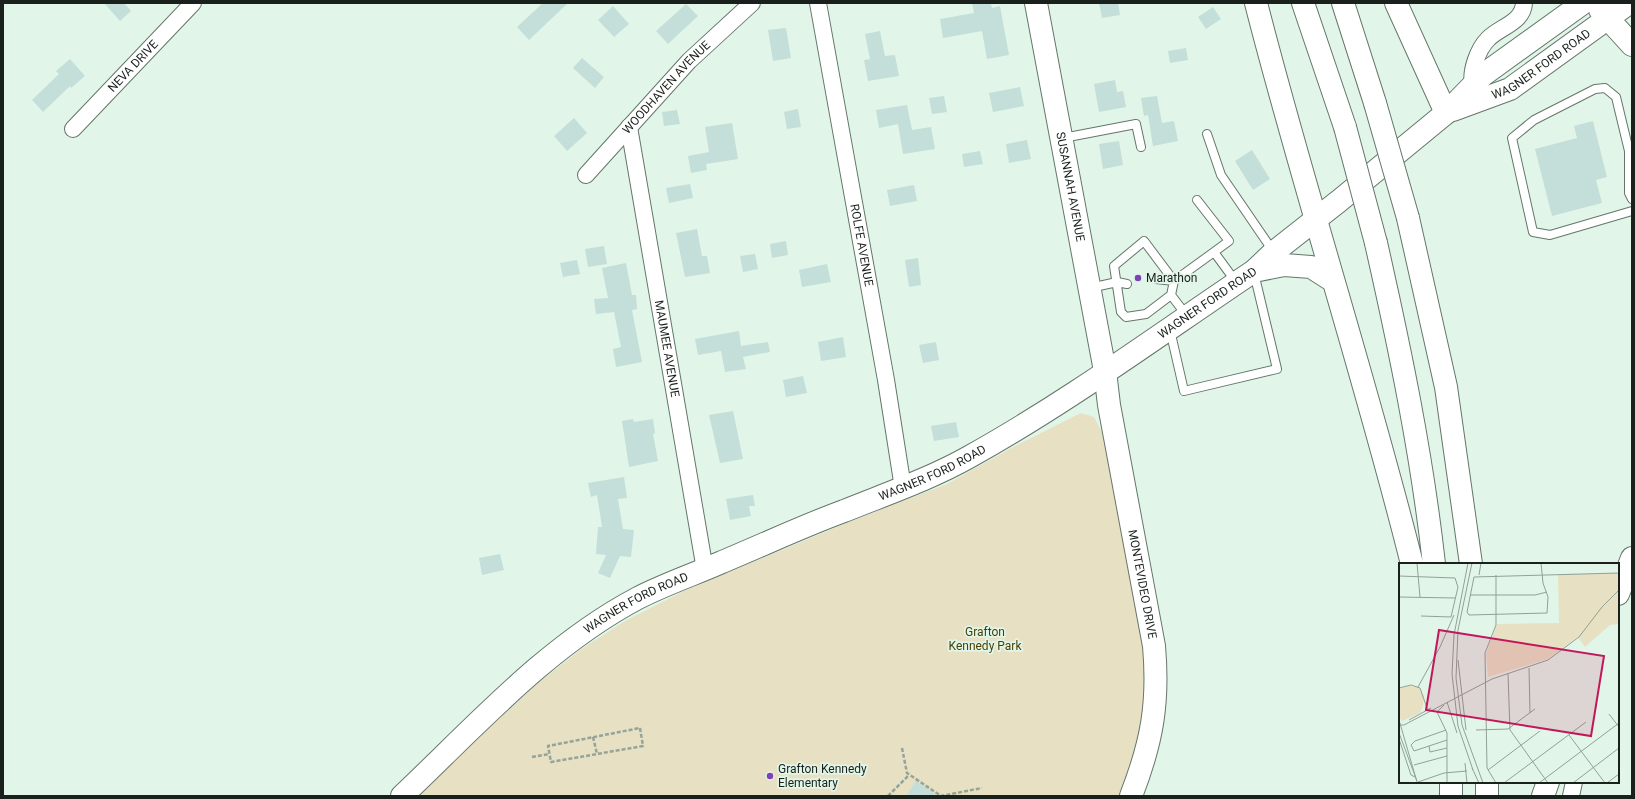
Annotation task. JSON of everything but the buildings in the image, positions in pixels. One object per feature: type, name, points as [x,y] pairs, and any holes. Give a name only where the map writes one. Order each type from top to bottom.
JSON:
[{"type":"main road","name":"SUSANNAH AVENUE","points":[[1036,3],[1060,139],[1105,371]]},
{"type":"main road","points":[[1256,3],[1332,281],[1362,376],[1412,563]]},
{"type":"main road","points":[[1303,3],[1345,127],[1376,243],[1403,361],[1421,458],[1434,563]]},
{"type":"main road","points":[[1343,3],[1375,103],[1408,218],[1446,387],[1471,563]]},
{"type":"main road","points":[[1396,3],[1446,113]]},
{"type":"main road","name":"WAGNER FORD ROAD","points":[[1446,113],[1510,89],[1614,7]]},
{"type":"main road","name":"WAGNER FORD ROAD","points":[[402,796],[531,674],[577,638],[640,598],[837,513],[903,488],[968,458],[1052,407],[1245,277],[1446,113],[1483,75],[1503,61],[1558,42],[1614,7]]},
{"type":"main road","points":[[1614,7],[1632,45]]},
{"type":"main road","points":[[1245,277],[1284,265],[1311,267],[1332,281]]},
{"type":"main road","name":"MONTEVIDEO DRIVE","points":[[1105,371],[1109,405],[1154,646],[1156,672],[1155,707],[1152,734],[1131,796]]},
{"type":"main road","points":[[1619,591],[1632,558]]},
{"type":"main road","points":[[1451,783],[1451,796]]},
{"type":"main road","points":[[1487,783],[1487,796]]},
{"type":"main road","points":[[1543,796],[1548,783]]},
{"type":"street","name":"NEVA DRIVE","points":[[73,129],[193,3]]},
{"type":"street","name":"WOODHAVEN AVENUE","points":[[586,175],[689,61],[752,3]]},
{"type":"street","name":"ROLFE AVENUE","points":[[818,3],[886,380],[903,488]]},
{"type":"street","points":[[1473,85],[1475,64],[1481,49],[1488,38],[1520,15],[1524,3]]},
{"type":"street","name":"MAUMEE AVENUE","points":[[629,127],[705,570]]},
{"type":"street","points":[[1571,796],[1574,783]]},
{"type":"lane","points":[[1632,199],[1629,192],[1629,151],[1616,97],[1605,88],[1595,89],[1534,120],[1512,138],[1533,232],[1550,235],[1632,211]]},
{"type":"lane","points":[[1060,139],[1136,124],[1141,147]]},
{"type":"lane","points":[[1207,134],[1221,175],[1274,252]]},
{"type":"lane","points":[[1197,200],[1229,241],[1174,281],[1171,295],[1178,321],[1184,391],[1277,369],[1245,277],[1214,252]]},
{"type":"lane","points":[[1171,295],[1146,314],[1126,317],[1121,312],[1114,266],[1144,241],[1174,281]]},
{"type":"lane","points":[[1156,279],[1174,281]]},
{"type":"lane","points":[[1089,288],[1117,282],[1127,284]]},
{"type":"path","points":[[640,728],[643,746],[551,762],[549,754],[548,746],[640,728]]},
{"type":"path","points":[[593,737],[597,754]]},
{"type":"path","points":[[902,748],[907,773],[909,776],[940,796],[982,788]]},
{"type":"path","points":[[532,757],[549,754]]},
{"type":"path","points":[[888,796],[909,776]]},
{"type":"green space","name":"Grafton Kennedy Park","points":[[1081,413],[1094,417],[1107,441],[1145,635],[1149,689],[1125,796],[416,796],[538,683],[583,648],[625,621],[682,592],[851,521],[947,484],[1015,446]]},
{"type":"place","name":"Marathon","points":[[1138,278]]},
{"type":"place","name":"Grafton Kennedy Elementary","points":[[770,776]]}]
